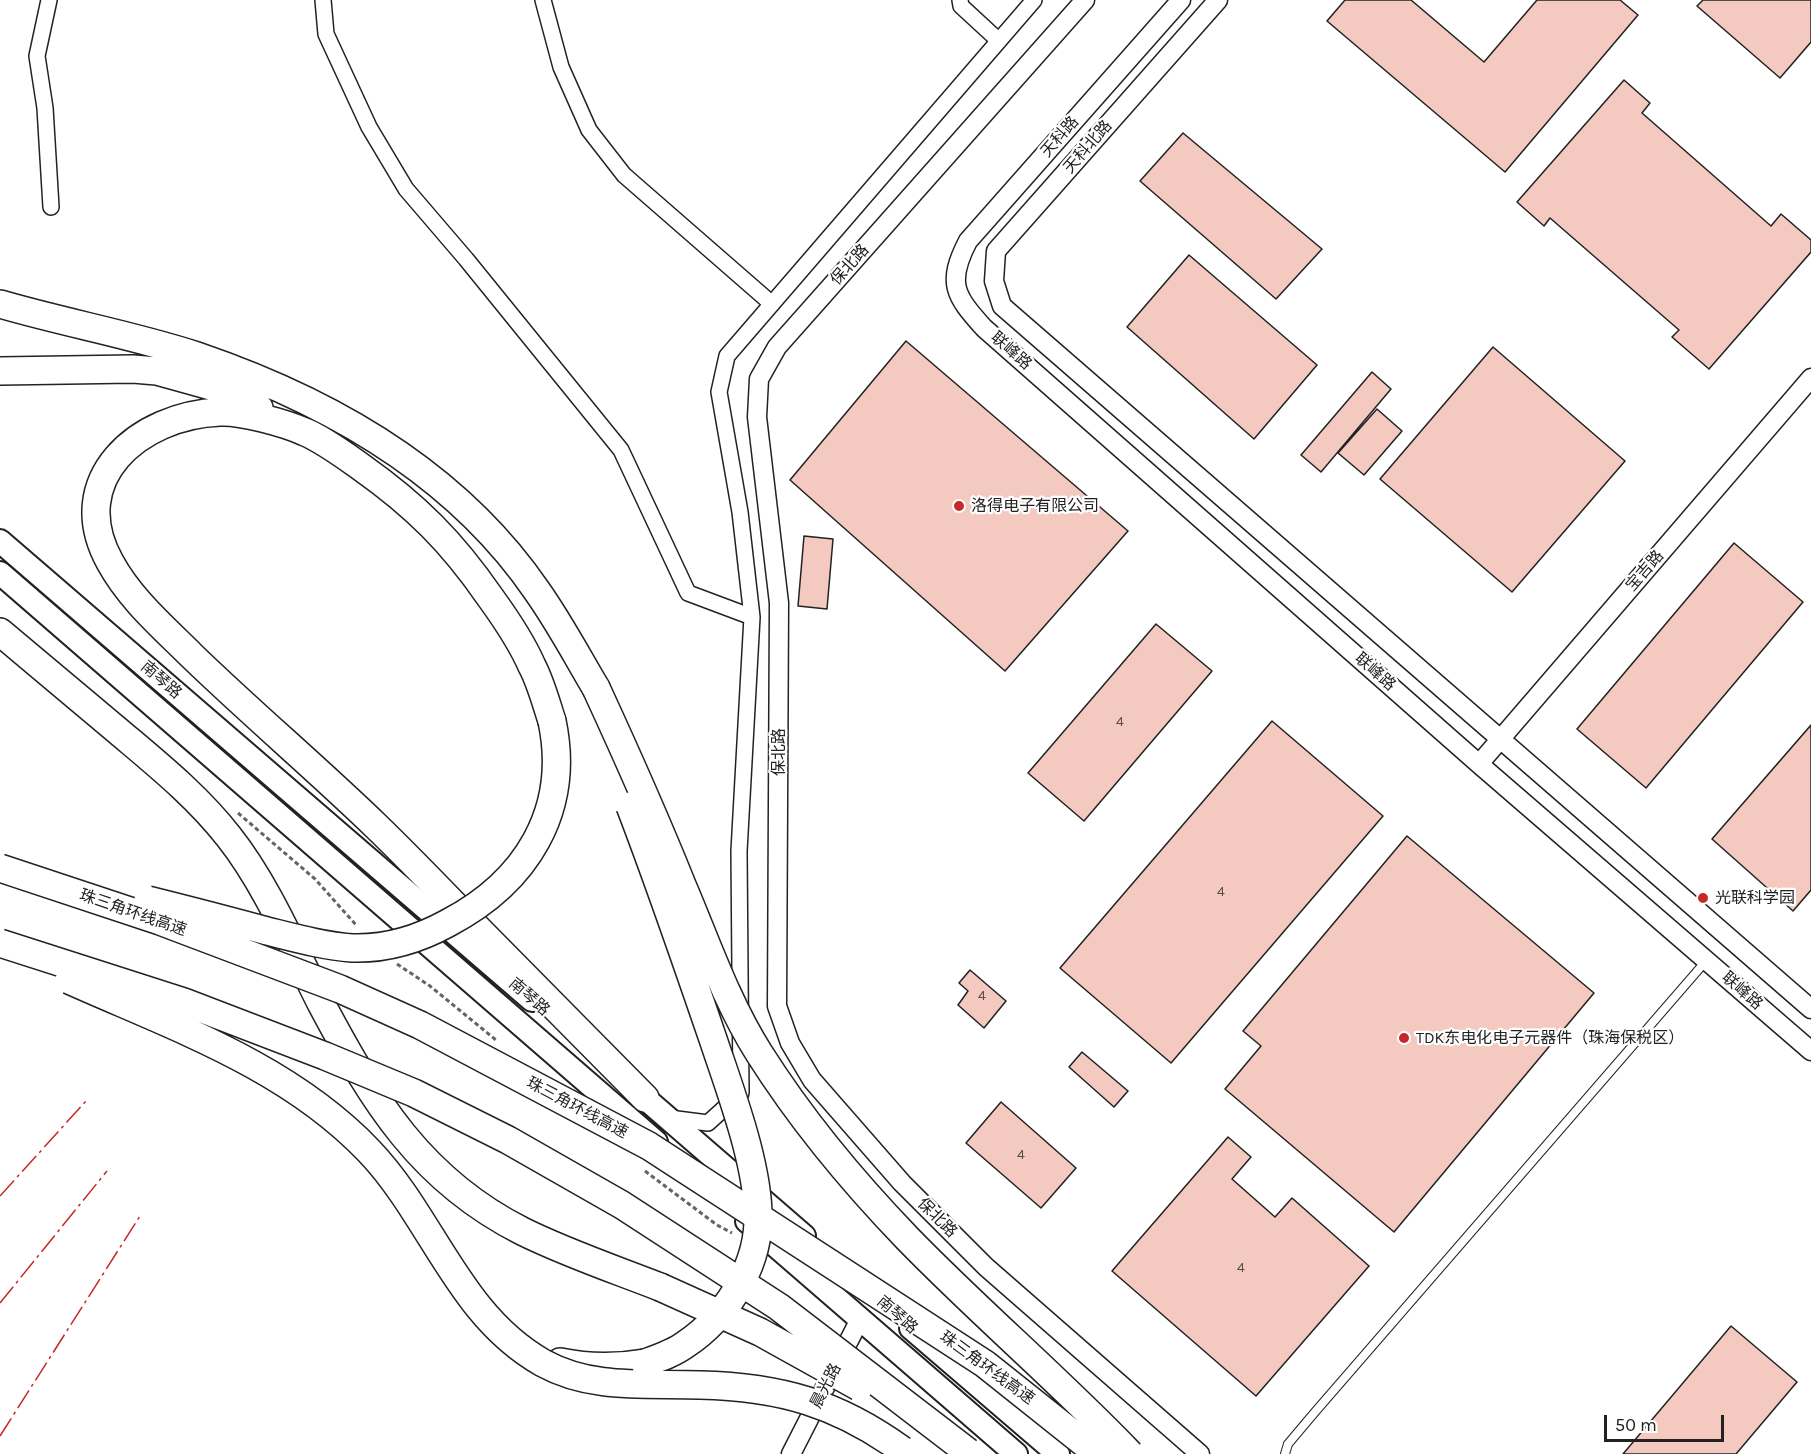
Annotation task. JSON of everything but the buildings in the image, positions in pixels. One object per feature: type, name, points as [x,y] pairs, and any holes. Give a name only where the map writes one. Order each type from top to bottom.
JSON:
[{"type":"highway","points":[[0,304],[195,356],[250,376],[344,419],[388,446],[471,513],[537,591],[566,637],[651,809],[709,953],[731,999],[758,1051],[806,1121],[854,1180],[908,1239],[1071,1394],[1130,1454]]},
{"type":"highway","points":[[0,371],[133,369],[165,373],[211,386],[253,405],[306,432],[353,462],[399,495],[443,535],[466,563],[521,644],[533,668],[552,721],[558,760],[553,792],[538,838],[507,882],[474,909],[441,927],[395,944],[351,948],[300,939],[0,862]]},
{"type":"highway","points":[[306,432],[225,411],[199,413],[172,420],[148,432],[114,458],[105,474],[97,500],[96,520],[100,540],[109,561],[122,582],[154,618],[243,705],[376,826],[645,1098]]},
{"type":"highway","points":[[0,632],[181,785],[223,830],[257,878],[327,1013],[376,1099],[407,1141],[446,1179],[479,1205],[523,1231],[711,1309],[760,1332],[824,1366],[969,1453]]},
{"type":"highway","points":[[527,1353],[572,1364],[614,1367],[645,1363],[678,1349],[705,1328],[743,1280],[752,1258],[758,1223],[754,1176],[726,1077],[592,691]]},
{"type":"highway","name":"珠三角环线高速","points":[[0,868],[160,921],[340,989],[420,1025],[649,1146],[985,1364],[1098,1454]]},
{"type":"highway","points":[[0,943],[184,1002],[325,1056],[414,1094],[508,1140],[622,1205],[779,1306],[969,1453]]},
{"type":"highway","points":[[0,949],[231,1053],[261,1068],[306,1096],[370,1152],[405,1196],[470,1298],[497,1329],[527,1353],[551,1367],[567,1374],[612,1384],[738,1387],[795,1397],[843,1413],[905,1452]]},
{"type":"main road","name":"南琴路","points":[[0,542],[1058,1454]]},
{"type":"main road","name":"南琴路","points":[[0,573],[1016,1454]]},
{"type":"street","points":[[49,0],[37,56],[45,108],[51,207]]},
{"type":"street","points":[[322,0],[326,34],[369,127],[406,189],[466,259],[621,450],[688,593],[752,616]]},
{"type":"street","points":[[543,0],[561,67],[589,130],[624,175],[772,304]]},
{"type":"street","points":[[960,0],[961,6],[999,41]]},
{"type":"street","points":[[744,1184],[739,850],[752,616],[740,512],[719,392],[727,356],[1034,0]]},
{"type":"street","name":"保北路","points":[[1085,0],[777,347],[759,379],[757,417],[779,603],[777,1006],[790,1043],[812,1080],[902,1183],[986,1267],[1200,1454]]},
{"type":"street","name":"天科路","points":[[955,281],[960,258],[968,242],[1181,0]]},
{"type":"street","name":"天科北路","points":[[1002,306],[994,281],[996,250],[1218,0]]},
{"type":"street","name":"联峰路","points":[[955,281],[962,304],[984,328],[1479,764],[1811,1051]]},
{"type":"street","name":"联峰路","points":[[1002,306],[1811,1009]]},
{"type":"street","name":"宝吉路","points":[[1479,764],[1811,378]]},
{"type":"street","points":[[669,1118],[708,1124],[741,1093]]},
{"type":"street","name":"晨光路","points":[[791,1454],[860,1319]]},
{"type":"lane","points":[[1285,1454],[1288,1444],[1315,1412],[1706,960]]},
{"type":"power","points":[[0,1196],[86,1101]]},
{"type":"power","points":[[0,1303],[107,1171]]},
{"type":"power","points":[[0,1436],[140,1216]]},
{"type":"place","name":"洛得电子有限公司","points":[[959,506]]},
{"type":"place","name":"光联科学园","points":[[1703,898]]},
{"type":"place","name":"TDK东电化电子元器件（珠海保税区）","points":[[1404,1038]]}]
